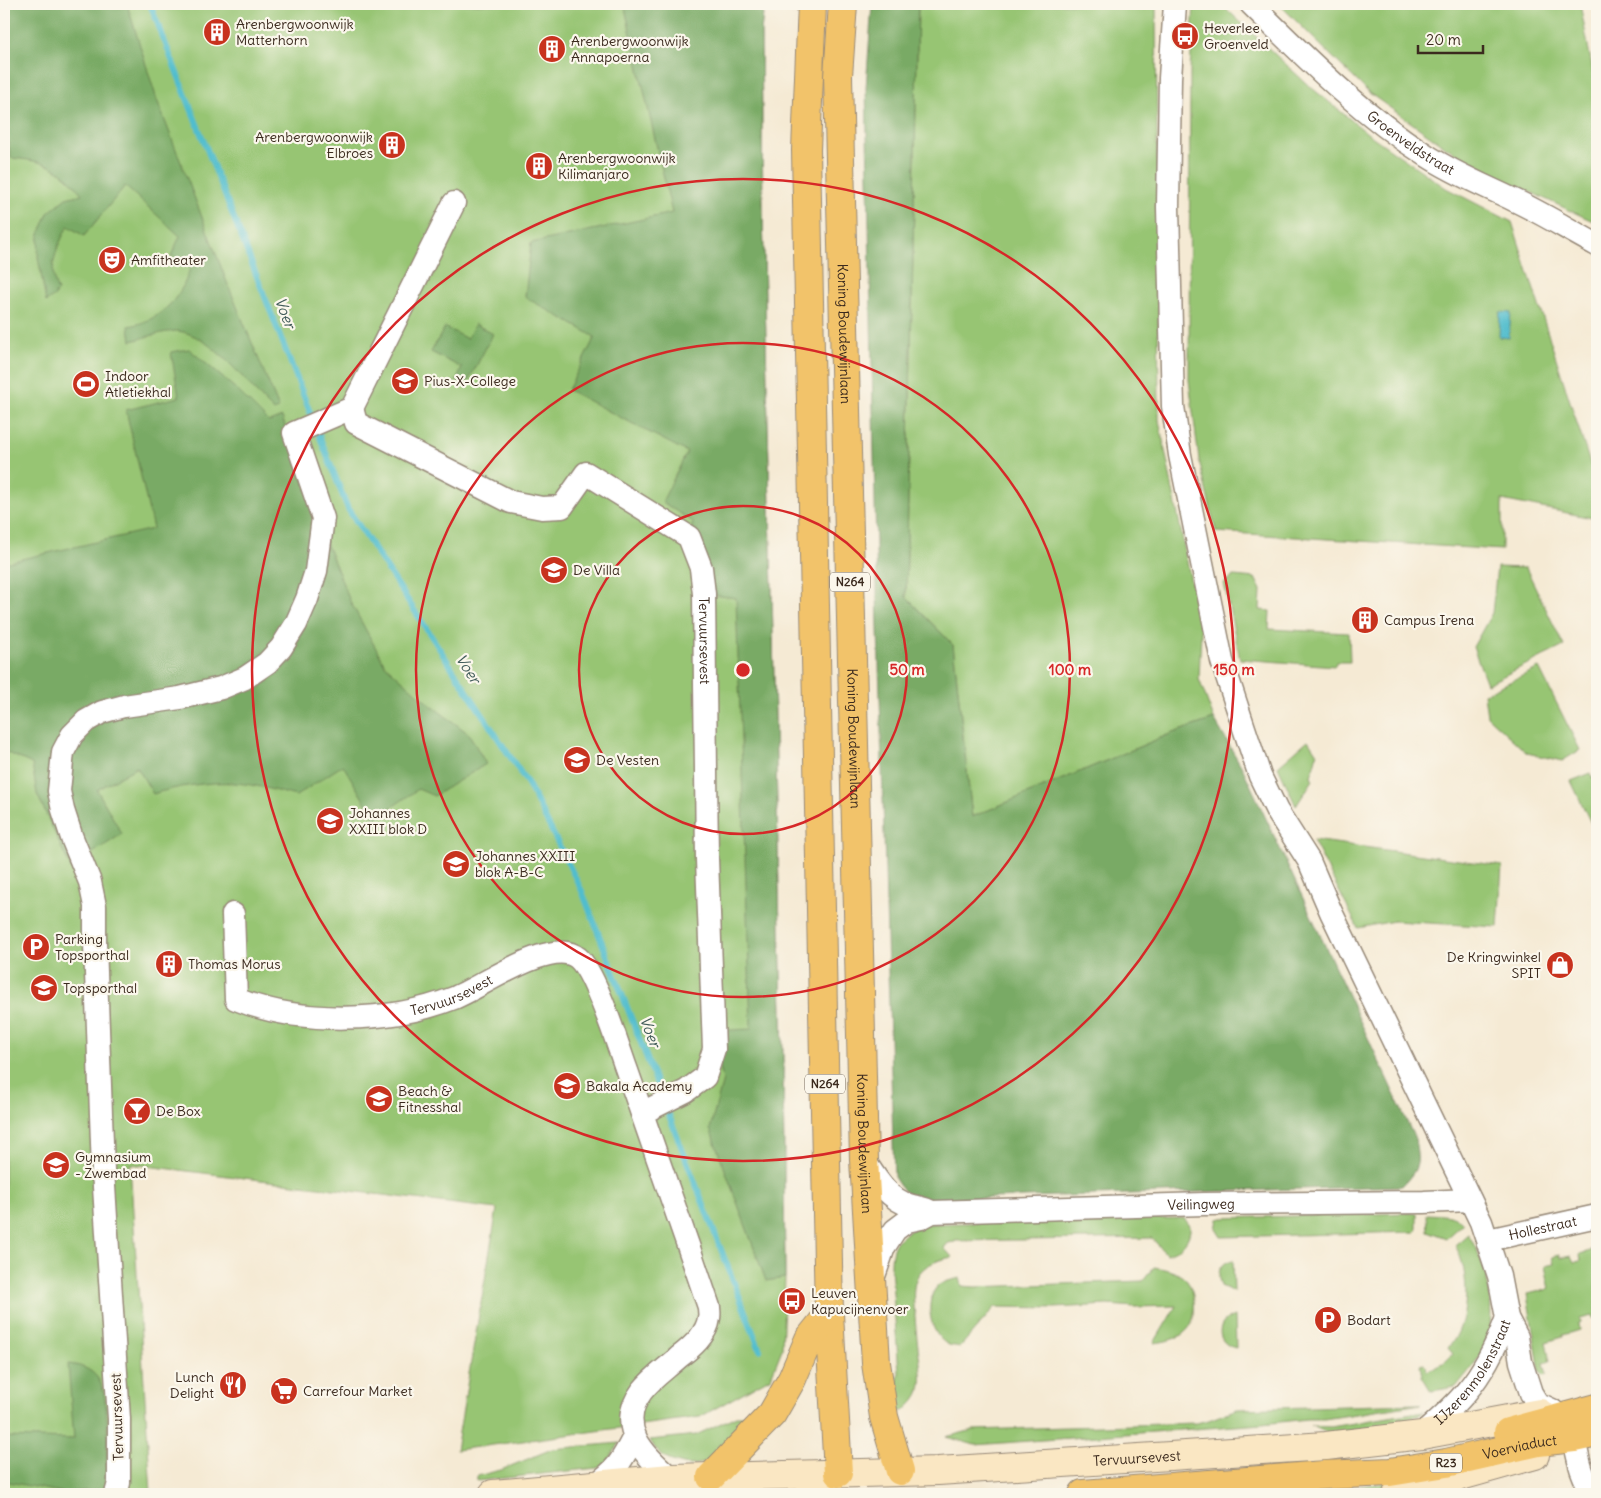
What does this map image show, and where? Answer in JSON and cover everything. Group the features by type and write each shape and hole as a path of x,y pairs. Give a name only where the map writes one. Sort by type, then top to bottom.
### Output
{"main road":[{"name":"N264","path":"812,4 806,150 829,1314 841,1483"},
{"name":"Koning Boudewijnlaan","path":"843,4 838,76 864,1160 876,1363 882,1408 905,1483"},
{"path":"711,1477 772,1414 792,1379 809,1339 829,1314"},
{"name":"Tervuursevest","path":"493,1494 671,1478 711,1477 841,1483 905,1483 938,1471 1326,1446 1422,1435 1552,1410 1597,1398"},
{"name":"Voerviaduct","path":"1324,1475 1503,1433 1597,1408"},
{"name":"Voerviaduct","path":"1083,1494 1324,1475 1390,1472 1446,1464 1538,1442 1580,1436"},
{"name":"R23","path":"1397,1494 1539,1454 1580,1436"}],"street":[{"path":"1175,4 1170,78 1168,207 1173,406 1180,455 1222,661 1260,776 1277,811 1309,861 1331,912 1488,1240 1499,1276 1507,1318"},
{"name":"Groenveldstraat","path":"1251,4 1336,87 1397,136 1465,178 1514,200 1597,245"},
{"path":"343,412 454,203"},
{"name":"Tervuursevest","path":"121,1491 119,1419 103,1171 95,906 90,882 63,810 59,791 63,752 72,736 86,721 102,712 124,706 180,698 221,688 245,678 267,663 281,648 296,624 314,578 323,518 294,433 343,412 356,423 511,502 542,508 562,507 586,472 689,537 701,568 704,594 707,859 714,1049 705,1077 686,1091 649,1110"},
{"name":"Tervuursevest","path":"233,914 236,999 251,1005 311,1017 348,1019 417,1009 454,999 544,953 565,952 577,956 587,967 613,1032 649,1110 665,1177 708,1307 709,1318 700,1337 693,1346 652,1380 634,1404 632,1416 634,1437"},
{"name":"Veilingweg","path":"864,1160 878,1181 892,1196 910,1205 932,1212 1204,1204 1470,1200"},
{"name":"Veilingweg","path":"871,1286 884,1246 895,1230 907,1221 921,1218 932,1212"},
{"name":"Hollestraat","path":"1488,1240 1597,1216"},
{"name":"IJzerenmolenstraat","path":"1507,1318 1517,1337 1521,1362 1532,1397 1541,1406 1552,1410"},
{"name":"IJzerenmolenstraat","path":"1422,1435 1456,1403 1474,1382 1497,1344 1507,1318"},
{"path":"1580,1436 1579,1465 1590,1489 1595,1494"},
{"path":"595,1485 620,1464 634,1437 652,1462 671,1478"}],"green space":[{"path":"4,4 764,4 761,32 763,213 783,1057 785,1278 782,1349 771,1377 700,1417 456,1450 497,1209 130,1164 151,1493 4,1494"},
{"path":"4,4 127,4 157,100 228,285 279,408 274,411 216,351 190,334 172,331 131,341 129,326 151,319 170,305 183,286 191,263 171,256 180,236 125,186 84,236 68,226 57,250 53,266 53,274 58,291 55,293 56,295 46,302 38,257 39,235 48,213 66,198 82,194 59,171 43,163 11,158 4,122"},
{"path":"624,4 764,4 761,32 763,213 783,1057 785,1278 766,1281 710,1129 723,1080 712,1031 751,1029 736,598 704,594 689,537 693,522 662,502 687,452 568,390 595,337 525,297 531,243 672,213"},
{"path":"872,4 918,4 906,597 953,645 972,817 1170,734 1214,719 1243,769 1415,1139 1417,1165 1402,1186 923,1200 906,1192 894,1177 877,595 866,88"},
{"path":"918,4 1156,4 1159,420 1201,632 1199,679 1214,719 1170,734 972,817 953,645 906,597"},
{"path":"1194,4 1221,4 1307,84 1367,133 1446,188 1512,222 1597,485 1597,519 1502,500 1502,550 1216,532 1199,460 1189,380 1190,70"},
{"path":"1279,4 1580,4 1597,93 1597,223 1500,178 1447,148 1369,93"},
{"path":"475,324 493,334 466,386 456,381 462,368 431,352 445,327 467,339"},
{"path":"189,349 236,389 269,422 282,417 316,518 350,601 385,665 428,703 469,734 486,764 434,796 418,789 375,819 343,765 296,796 250,785 225,783 193,785 153,794 137,767 97,790 122,834 94,852 73,873 37,794 32,764 4,751 4,563 153,529 126,410 179,397 171,352"},
{"path":"1497,567 1526,568 1564,646 1487,684 1473,647 1492,613"},
{"path":"1234,576 1255,578 1261,590 1260,610 1270,611 1269,629 1349,633 1350,662 1336,662 1335,666 1240,659 1224,583"},
{"path":"1539,668 1580,750 1562,761 1527,753 1487,716 1484,694"},
{"path":"1308,740 1317,754 1311,776 1313,780 1296,806 1278,766"},
{"path":"1591,773 1597,787 1597,836 1571,781"},
{"path":"1313,840 1502,866 1498,927 1394,921 1358,928"},
{"path":"1417,1214 1417,1230 1415,1232 1221,1237 1216,1229 1218,1219 1222,1218"},
{"path":"1427,1214 1456,1218 1463,1224 1447,1238 1428,1231"},
{"path":"1184,1218 1190,1226 1187,1240 1180,1248 1166,1254 1152,1238 955,1241 948,1243 944,1248 952,1257 929,1265 917,1276 914,1304 921,1385 919,1393 912,1403 904,1411 897,1411 895,1397 899,1372 891,1257 895,1244 903,1236 922,1224"},
{"path":"1468,1234 1480,1258 1488,1286 1491,1315 1486,1342 1473,1366 1456,1387 1431,1391 1422,1376 1420,1365 1424,1364 1427,1371 1445,1362 1453,1354 1448,1348 1461,1326 1466,1298 1464,1270 1455,1245"},
{"path":"1597,1249 1597,1316 1593,1319 1592,1316 1580,1319 1581,1322 1578,1324 1579,1330 1546,1342 1550,1361 1544,1363 1547,1375 1544,1376 1540,1372 1527,1294 1550,1289 1545,1266 1554,1264 1552,1257 1560,1255 1561,1258 1571,1256 1574,1262 1581,1261 1580,1254"},
{"path":"1233,1260 1234,1292 1221,1286 1219,1277 1222,1266"},
{"path":"1154,1267 1177,1273 1187,1281 1193,1293 1194,1312 1190,1327 1179,1336 1163,1342 1154,1343 1176,1306 995,1307 960,1347 949,1345 942,1341 933,1327 930,1309 933,1292 940,1284 960,1278 962,1286 975,1287 1143,1281"},
{"path":"1235,1316 1236,1348 1224,1342 1220,1332 1224,1323"},
{"path":"68,1364 87,1369 96,1376 105,1398 107,1447 105,1489 65,1493 4,1481 4,1437 74,1439"},
{"path":"1421,1404 1324,1419 975,1445 946,1437 973,1430 1196,1423 1237,1409"},
{"path":"1424,1411 1417,1416 1400,1422 1356,1430 1328,1432 1310,1426 1331,1427"},
{"path":"736,1416 742,1416 751,1422 717,1455 700,1464 687,1465 672,1461 657,1451 650,1440 696,1435"},
{"path":"620,1443 604,1466 597,1468 477,1481 477,1476 501,1470 552,1449"},
{"path":"1441,1472 1361,1494 1340,1494 1340,1491 1302,1494 1340,1490"},
{"path":"739,1489 827,1489 828,1494 634,1494"}],"water":[{"path":"1500,312 1511,313 1509,338 1499,337"}],"waterway":[{"name":"Voer","path":"150,4 348,509 528,784 582,891 760,1350"}],"place":[{"name":"Arenbergwoonwijk Matterhorn","path":"217,32"},
{"name":"Heverlee Groenveld","path":"1185,36"},
{"name":"Arenbergwoonwijk Annapoerna","path":"552,49"},
{"name":"Arenbergwoonwijk Elbroes","path":"392,145"},
{"name":"Arenbergwoonwijk Kilimanjaro","path":"539,166"},
{"name":"Amfitheater","path":"112,260"},
{"name":"Pius-X-College","path":"405,381"},
{"name":"Indoor Atletiekhal","path":"86,384"},
{"name":"De Villa","path":"554,570"},
{"name":"Campus Irena","path":"1365,620"},
{"name":"De Vesten","path":"577,760"},
{"name":"Johannes XXIII blok D","path":"330,821"},
{"name":"Johannes XXIII blok A-B-C","path":"456,864"},
{"name":"Parking Topsporthal","path":"36,947"},
{"name":"Thomas Morus","path":"169,964"},
{"name":"De Kringwinkel SPIT","path":"1560,965"},
{"name":"Topsporthal","path":"44,988"},
{"name":"Bakala Academy","path":"567,1086"},
{"name":"Beach & Fitnesshal","path":"379,1099"},
{"name":"De Box","path":"137,1111"},
{"name":"Gymnasium - Zwembad","path":"56,1165"},
{"name":"Leuven Kapucijnenvoer","path":"792,1301"},
{"name":"Bodart","path":"1328,1320"},
{"name":"Lunch Delight","path":"233,1385"},
{"name":"Carrefour Market","path":"284,1391"}]}
